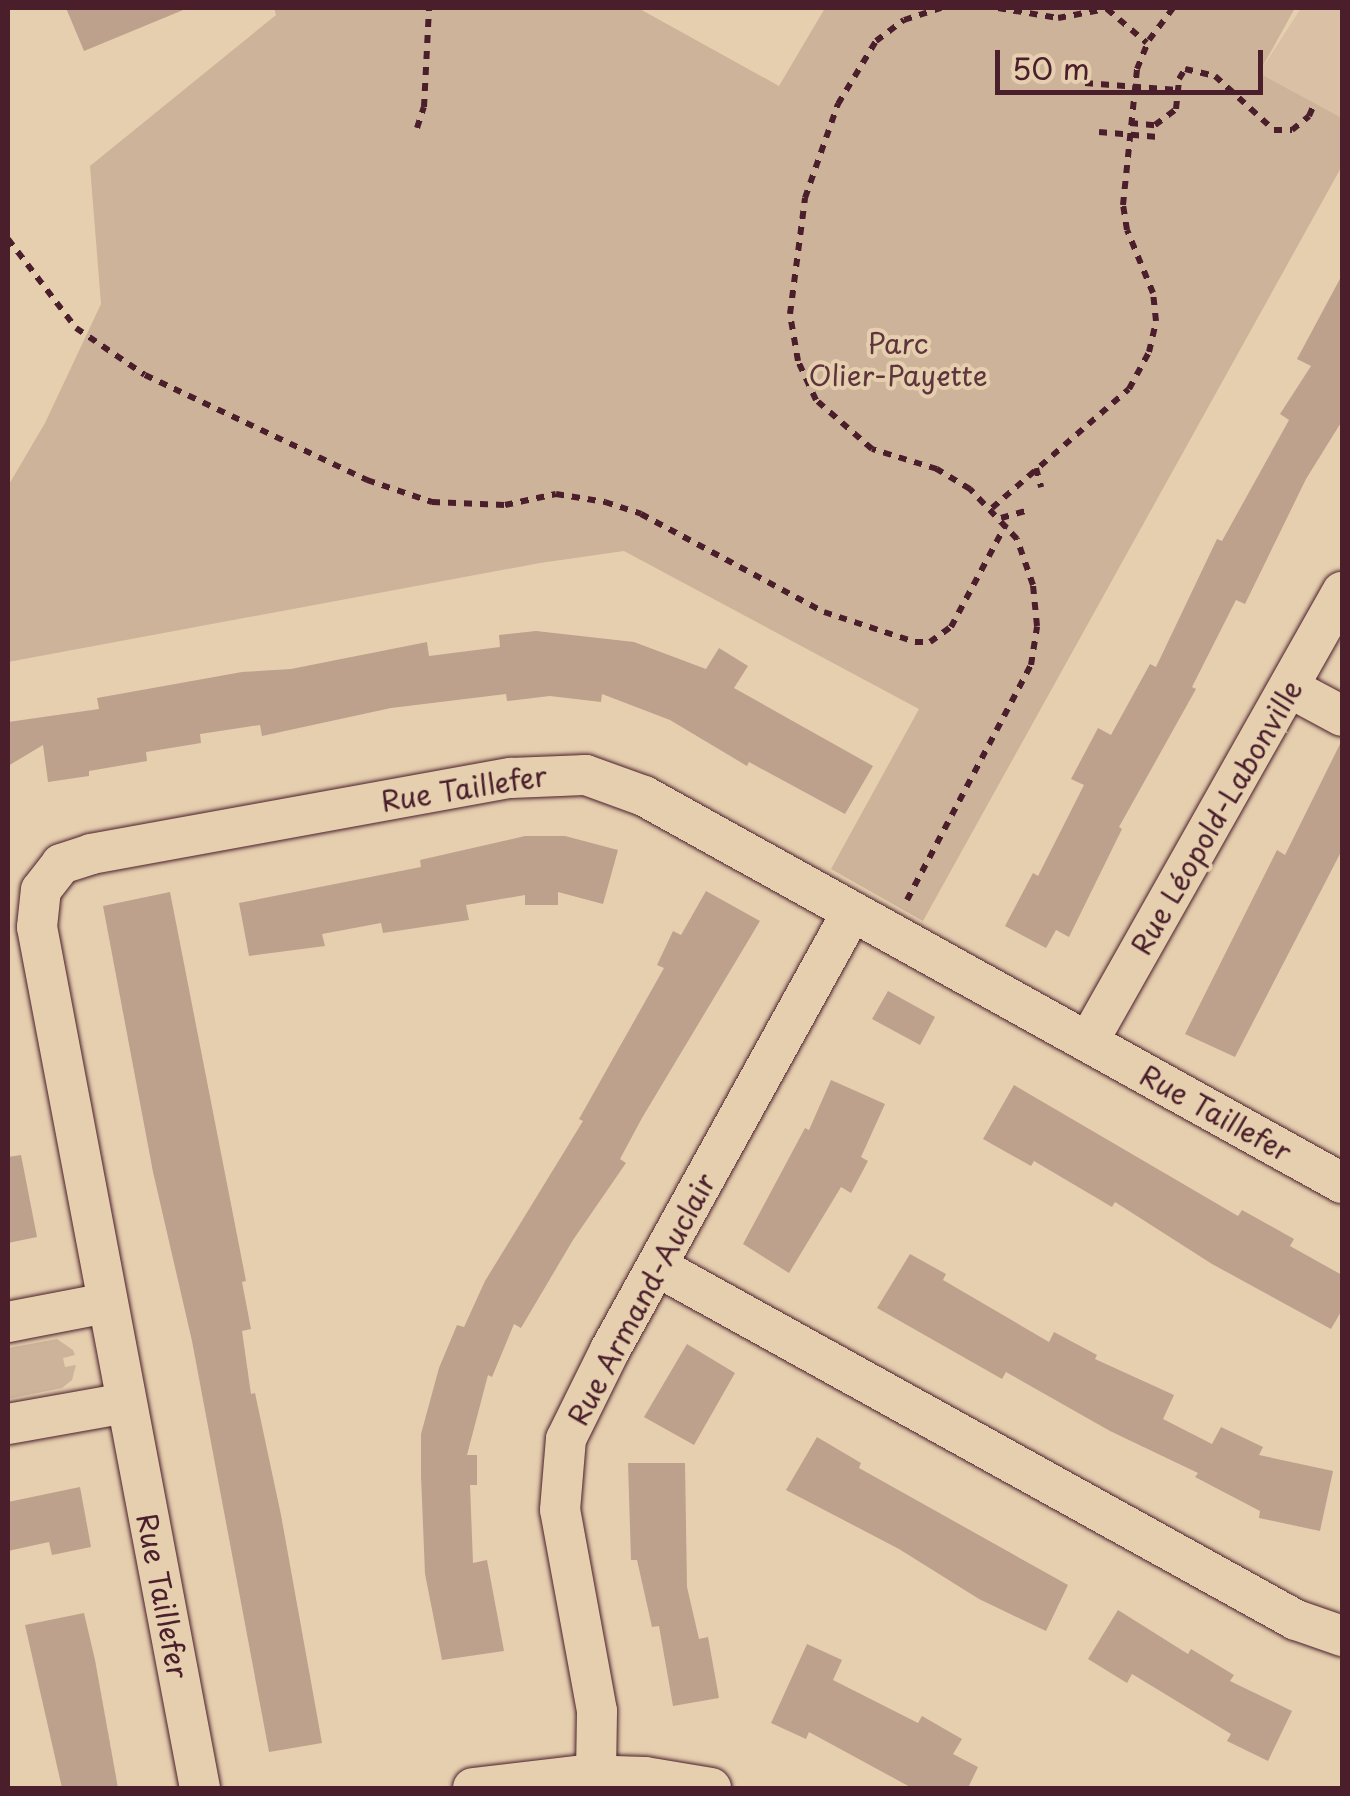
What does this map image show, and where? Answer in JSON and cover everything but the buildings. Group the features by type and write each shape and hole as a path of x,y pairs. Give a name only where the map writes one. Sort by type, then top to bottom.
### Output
{"street":[{"name":"Rue Léopold-Labonville","path":"1088,1042 1342,592"},
{"path":"1290,688 1342,716"},
{"name":"Rue Taillefer","path":"200,1788 37,927 41,890 61,864 91,854 511,778 566,772 608,780 644,796 1342,1182"},
{"name":"Rue Armand-Auclair","path":"596,1775 597,1712 564,1542 560,1471 566,1439 584,1399 851,912"},
{"path":"658,1267 1296,1620 1342,1636"},
{"path":"8,1322 107,1303"},
{"path":"8,1424 126,1403"},
{"path":"473,1788 596,1775 645,1776 712,1788"}],"path":[{"path":"417,128 424,107 429,8"},
{"path":"902,910 1031,665 1036,604 1028,561 992,508 954,477 872,449 834,420 806,381 791,329 791,295 805,198 838,104 876,41 925,9 941,8"},
{"path":"998,8 1058,18 1109,8 1147,43"},
{"path":"992,508 1129,389 1142,370 1156,321 1150,280 1123,214 1133,86 1147,43 1173,8"},
{"path":"1130,123 1155,125 1176,109 1185,69 1205,71 1264,125 1284,132 1302,123 1314,105"},
{"path":"1086,83 1178,90"},
{"path":"1099,132 1158,137"},
{"path":"8,240 76,328 146,375 367,480 432,502 505,505 556,494 606,502 641,514 824,612 915,642 930,642 951,627 1004,521 1028,510"},
{"path":"13,266 23,259"},
{"path":"1036,468 1041,487"}],"shaded area":[{"path":"1301,8 1342,8 1342,118 1259,73"}],"green space":[{"name":"Parc Olier-Payette","path":"274,8 638,8 779,86 825,8 1295,8 1259,73 1342,118 1342,166 923,921 831,869 919,709 624,551 540,563 8,662 8,486 45,423 101,304 90,166 276,15"},
{"path":"57,1339 75,1355 63,1358 65,1367 76,1365 72,1380 62,1388 8,1399 8,1348"}]}
